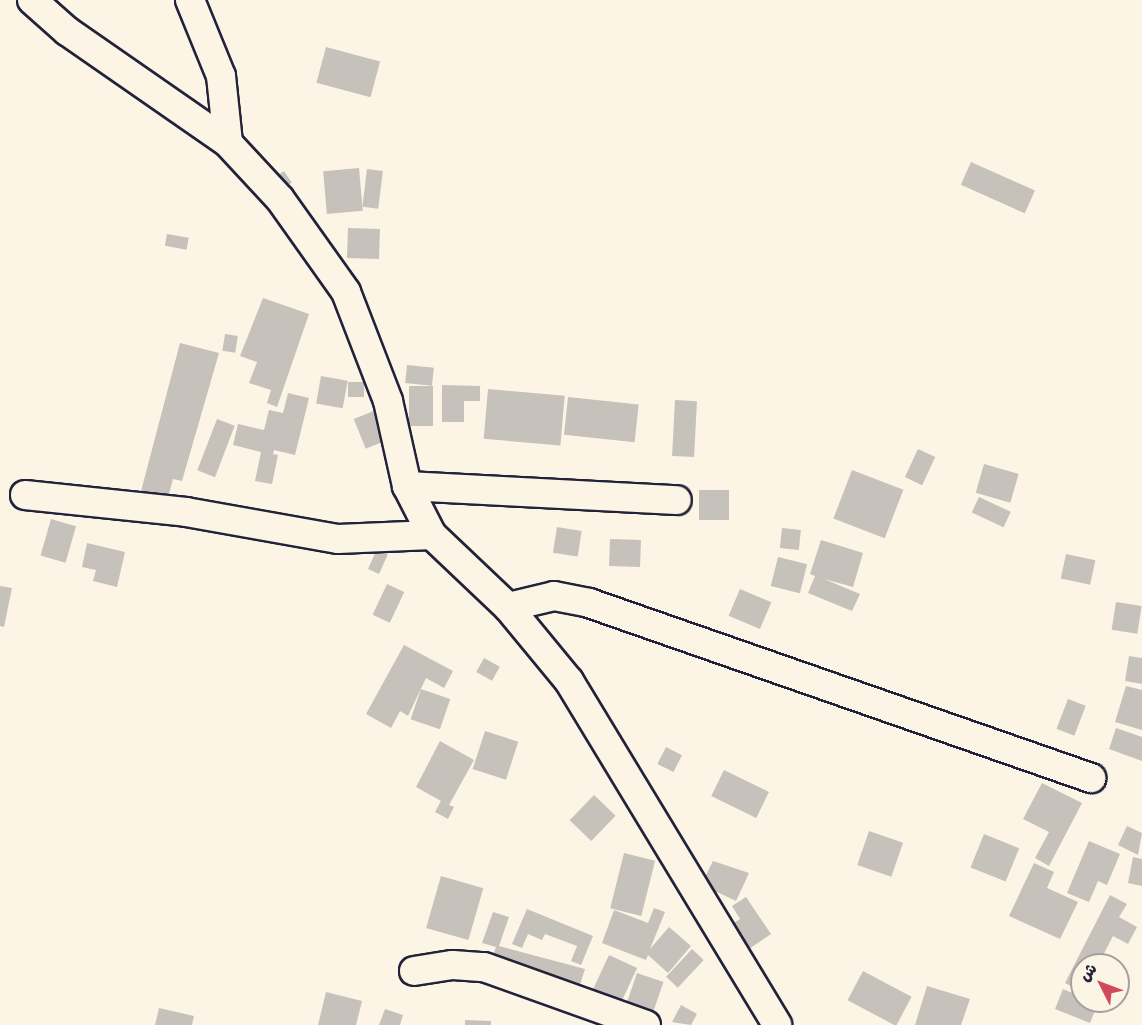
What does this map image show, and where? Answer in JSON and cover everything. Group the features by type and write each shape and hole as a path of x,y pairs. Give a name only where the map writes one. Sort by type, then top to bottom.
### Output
{"street":[{"path":"32,0 67,31 228,143 280,199 346,292 388,401 407,486 432,535 508,607 569,681 777,1025"},
{"path":"190,0 221,76 228,143"},
{"path":"407,486 677,500"},
{"path":"25,495 186,512 338,539 432,535"},
{"path":"508,607 554,596 590,603 1091,778"},
{"path":"414,971 453,964 484,967 611,1019 646,1025"}],"building":[{"path":"326,47 380,61 371,97 316,83"},
{"path":"971,162 1035,190 1025,213 961,185"},
{"path":"359,168 363,211 327,214 323,171"},
{"path":"367,169 383,171 378,209 362,207"},
{"path":"284,171 292,183 281,190 273,178"},
{"path":"348,228 380,229 379,259 347,258"},
{"path":"167,234 189,238 187,250 165,246"},
{"path":"263,298 309,314 277,407 267,403 271,390 249,383 257,362 240,356"},
{"path":"225,334 238,336 235,353 222,351"},
{"path":"180,343 219,353 182,481 173,479 167,502 140,495"},
{"path":"407,365 434,368 432,386 405,383"},
{"path":"321,376 348,381 343,408 316,404"},
{"path":"348,382 364,382 364,397 348,397"},
{"path":"442,385 480,386 480,401 464,401 464,422 442,422"},
{"path":"409,386 433,386 433,426 409,426"},
{"path":"488,389 565,396 560,446 484,439"},
{"path":"288,393 309,398 295,455 274,450 273,454 278,455 272,484 255,481 261,452 233,445 238,424 264,430 269,410 283,413"},
{"path":"568,397 639,404 635,442 564,435"},
{"path":"675,400 697,401 694,457 672,456"},
{"path":"376,410 388,440 366,449 354,419"},
{"path":"217,419 235,426 215,477 197,470"},
{"path":"918,449 935,457 922,485 905,477"},
{"path":"984,464 1019,474 1010,503 976,493"},
{"path":"852,470 903,490 885,538 833,519"},
{"path":"699,490 729,490 729,520 699,520"},
{"path":"979,497 1011,512 1004,527 972,512"},
{"path":"51,519 76,526 66,563 41,556"},
{"path":"557,527 582,531 578,557 553,553"},
{"path":"782,528 801,530 799,550 780,548"},
{"path":"610,539 641,540 640,567 609,566"},
{"path":"821,540 863,553 853,587 824,579 860,594 852,611 808,593 815,576 810,574"},
{"path":"87,543 125,552 117,587 93,581 96,570 82,567"},
{"path":"377,549 388,554 379,574 368,569"},
{"path":"1066,554 1095,560 1090,585 1061,578"},
{"path":"778,557 807,564 800,593 771,586"},
{"path":"387,584 404,592 390,623 373,615"},
{"path":"0,586 12,588 4,627 0,626"},
{"path":"740,589 771,602 760,629 729,616"},
{"path":"1116,602 1142,606 1137,634 1112,630"},
{"path":"404,645 453,671 444,688 426,678 408,716 400,711 391,728 366,714"},
{"path":"1129,656 1142,658 1142,684 1125,681"},
{"path":"484,658 500,667 492,681 476,672"},
{"path":"1126,686 1142,690 1142,730 1115,722"},
{"path":"421,689 450,699 440,729 411,719"},
{"path":"1068,699 1086,706 1074,736 1057,729"},
{"path":"1116,728 1142,737 1142,761 1109,749"},
{"path":"485,731 518,742 506,780 473,769"},
{"path":"440,741 474,760 449,805 454,807 448,819 435,812 441,801 416,787"},
{"path":"666,747 682,755 673,772 657,764"},
{"path":"724,770 769,792 756,818 711,796"},
{"path":"1042,783 1082,803 1049,866 1035,858 1049,832 1023,819"},
{"path":"594,795 616,816 591,841 570,820"},
{"path":"1127,826 1142,833 1138,855 1118,845"},
{"path":"869,831 903,843 891,877 857,865"},
{"path":"984,834 1019,848 1006,882 971,867"},
{"path":"1089,841 1120,854 1107,885 1098,881 1089,902 1067,893"},
{"path":"624,853 655,861 641,916 610,908"},
{"path":"1133,857 1142,859 1142,886 1128,883"},
{"path":"713,861 749,873 736,901 717,892 713,901 697,893"},
{"path":"1034,863 1054,872 1047,888 1078,902 1060,939 1009,916"},
{"path":"441,876 483,888 468,940 426,928"},
{"path":"1110,895 1127,904 1119,917 1137,927 1128,944 1113,936 1104,953 1080,953"},
{"path":"746,897 771,934 743,953 726,928 740,919 732,906"},
{"path":"654,908 665,912 650,949 669,927 691,946 668,973 648,955 646,960 602,943 614,910 648,923"},
{"path":"527,909 593,936 581,965 571,961 577,946 545,934 542,940 528,934 522,948 512,944"},
{"path":"493,912 509,917 499,946 585,969 578,991 490,964 496,947 482,943"},
{"path":"692,949 704,960 678,988 666,977"},
{"path":"609,955 637,968 618,1009 590,996"},
{"path":"863,971 912,997 897,1025 848,1000"},
{"path":"637,973 663,982 652,1014 626,1005"},
{"path":"1070,973 1070,986 1065,983"},
{"path":"927,986 970,999 961,1025 915,1025"},
{"path":"1063,989 1070,992 1070,1013 1094,1013 1090,1023 1055,1009"},
{"path":"326,992 362,1001 356,1025 318,1025"},
{"path":"681,1005 697,1014 691,1025 672,1022"},
{"path":"159,1008 194,1016 192,1025 155,1025"},
{"path":"385,1009 403,1015 400,1025 379,1025"},
{"path":"465,1020 491,1021 491,1025 465,1025"}]}
